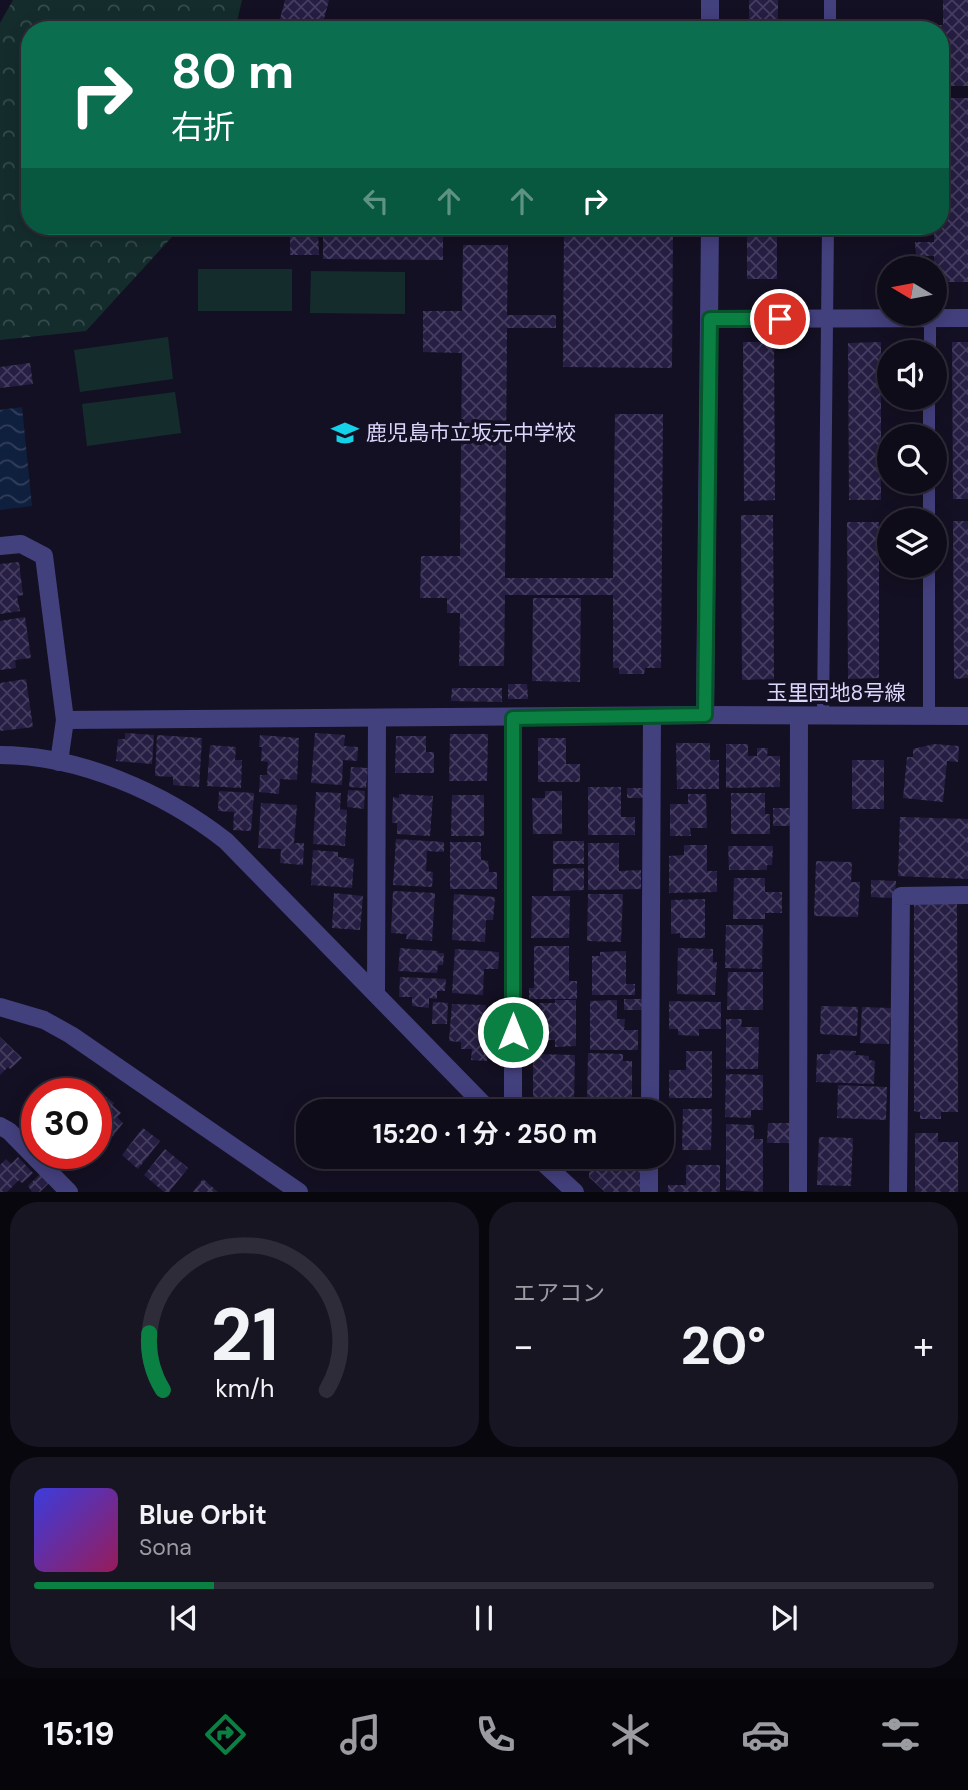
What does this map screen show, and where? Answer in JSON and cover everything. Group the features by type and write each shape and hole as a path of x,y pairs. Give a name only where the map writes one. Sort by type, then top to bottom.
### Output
{"street":[{"path":"710,0 710,21"},
{"path":"705,715 710,235"},
{"path":"947,318 968,318"},
{"path":"710,319 877,319"},
{"path":"0,546 21,544 44,556 65,720 59,762"},
{"name":"玉里団地8号線","path":"65,720 705,715 968,716"},
{"path":"798,1192 799,716"},
{"path":"650,1099 652,717"},
{"path":"376,994 377,718"},
{"path":"513,718 513,1099"},
{"path":"0,755 59,762 135,786 204,823 226,841 478,1099"},
{"path":"898,1192 901,896 968,895"},
{"path":"0,1007 44,1020 71,1035 299,1192"},
{"path":"0,1126 9,1131 69,1192"},
{"path":"550,1169 575,1192"},
{"path":"649,1169 649,1192"}],"lane":[{"path":"830,0 830,21"},
{"path":"824,716 828,235"},
{"path":"929,578 929,716"}],"green space":[{"path":"13,0 242,0 237,21 21,21 21,235 174,235 86,331 0,340 0,23"},
{"path":"198,269 292,269 292,311 198,311"},
{"path":"311,271 405,272 405,314 310,313"},
{"path":"168,337 173,379 80,392 74,350"},
{"path":"175,392 181,433 87,446 82,404"}],"water":[{"path":"22,407 32,506 0,510 0,410"}],"building":[{"path":"285,0 329,0 323,21 279,21"},
{"path":"749,0 778,0 778,21 749,21"},
{"path":"943,0 968,0 968,86 949,86 949,21 943,21"},
{"path":"949,98 968,98 968,282 947,282 947,256 916,256 915,242 934,242 934,235 949,235"},
{"path":"290,235 318,235 319,255 290,255"},
{"path":"323,235 443,235 443,260 323,259"},
{"path":"564,235 673,235 672,368 563,367"},
{"path":"747,235 777,235 777,279 747,279"},
{"path":"463,245 508,245 507,315 556,315 556,328 507,328 505,578 613,578 615,414 663,414 661,668 645,668 644,674 619,674 619,668 613,668 613,595 505,595 504,666 459,666 460,613 447,613 447,598 420,598 421,556 460,556 462,353 423,352 423,311 462,311"},
{"path":"743,342 774,342 775,500 744,501"},
{"path":"877,342 877,410 881,410 881,424 877,424 877,494 881,494 881,500 849,500 848,343"},
{"path":"952,342 968,342 968,499 953,499"},
{"path":"30,363 33,384 0,388 0,367"},
{"path":"741,515 773,515 774,679 742,680"},
{"path":"953,521 968,521 968,678 954,679"},
{"path":"847,522 877,522 879,678 848,679"},
{"path":"19,562 23,595 17,596 20,611 0,614 0,564"},
{"path":"533,598 581,598 580,682 532,681"},
{"path":"25,617 31,658 15,660 16,668 0,670 0,621"},
{"path":"26,679 33,727 0,731 0,683"},
{"path":"508,684 527,684 528,699 508,699"},
{"path":"452,688 502,688 502,702 451,701"},
{"path":"125,733 154,735 152,764 116,761 118,739 125,739"},
{"path":"315,733 345,735 344,746 358,747 357,761 343,760 342,785 311,783"},
{"path":"450,734 488,734 487,781 449,781"},
{"path":"157,735 202,738 199,787 173,785 173,777 155,776"},
{"path":"260,735 299,738 297,780 280,779 279,794 259,792 260,775 267,775 268,762 261,761"},
{"path":"396,736 426,736 426,752 434,752 434,773 395,773"},
{"path":"538,738 566,738 566,764 580,764 580,782 538,782"},
{"path":"676,743 710,743 710,760 719,760 719,789 677,789"},
{"path":"726,744 748,744 748,756 757,756 757,748 768,748 767,756 780,756 780,787 726,788"},
{"path":"934,744 959,746 958,762 947,761 943,802 903,798 907,757 913,757 913,749"},
{"path":"210,745 236,747 235,760 242,760 241,788 207,786"},
{"path":"852,760 884,760 884,809 852,809"},
{"path":"351,767 368,768 366,788 349,787"},
{"path":"588,787 621,787 621,817 635,817 635,835 588,835"},
{"path":"627,788 645,788 645,798 627,798"},
{"path":"348,790 365,791 364,809 347,807"},
{"path":"219,791 254,793 251,831 233,830 234,812 218,811"},
{"path":"545,791 562,791 562,834 533,834 532,798 545,798"},
{"path":"316,792 341,793 340,809 347,810 345,846 313,844"},
{"path":"731,793 765,793 765,814 770,814 770,834 731,834"},
{"path":"399,794 433,796 430,836 397,834 397,823 392,823 393,797 399,798"},
{"path":"688,794 706,794 707,828 690,828 691,836 670,836 670,804 688,804"},
{"path":"452,795 484,795 484,836 451,836"},
{"path":"261,803 297,805 294,843 304,843 303,865 280,863 281,849 258,848"},
{"path":"773,808 792,808 792,826 773,826"},
{"path":"900,817 968,819 968,879 898,876"},
{"path":"396,839 444,842 444,852 427,851 426,871 433,872 432,887 393,885"},
{"path":"553,841 584,841 584,864 553,864"},
{"path":"450,842 481,842 481,860 488,861 489,872 497,872 497,889 450,889"},
{"path":"588,843 619,843 619,871 641,870 641,889 588,890"},
{"path":"684,845 707,845 707,871 717,871 717,892 669,893 669,856 684,855"},
{"path":"728,846 773,846 772,865 767,865 767,870 729,870"},
{"path":"313,850 338,852 338,857 354,859 352,888 311,885"},
{"path":"816,861 852,862 851,882 860,882 858,917 814,916"},
{"path":"584,868 584,890 553,891 553,869"},
{"path":"734,878 765,878 765,892 782,892 782,913 765,913 765,919 733,919"},
{"path":"871,880 896,881 895,898 871,897"},
{"path":"393,891 435,893 432,941 406,939 407,934 391,933"},
{"path":"334,893 363,896 360,930 332,928"},
{"path":"454,894 495,897 493,920 486,920 485,942 452,940"},
{"path":"588,894 623,894 621,942 587,941"},
{"path":"532,896 570,896 569,938 531,938"},
{"path":"705,899 705,938 680,938 680,933 671,934 671,900"},
{"path":"914,903 957,903 958,1112 941,1112 941,1119 920,1119 920,1112 914,1111"},
{"path":"726,925 763,925 762,969 725,968"},
{"path":"534,946 569,946 569,981 577,981 577,999 529,999 529,988 534,988"},
{"path":"400,948 444,953 443,965 438,965 437,973 398,971"},
{"path":"678,948 713,949 713,962 717,962 715,995 677,994"},
{"path":"455,949 499,952 498,969 484,969 483,995 452,993"},
{"path":"626,951 626,984 635,984 635,995 592,995 592,956 600,956 600,952"},
{"path":"728,972 763,972 763,1010 727,1010"},
{"path":"400,977 446,979 445,991 437,991 437,999 429,998 429,1008 412,1006 412,997 399,997"},
{"path":"624,999 643,999 643,1010 624,1010"},
{"path":"555,1000 576,1000 576,1046 555,1047 555,1040 539,1040 539,1035 527,1035 527,1012 540,1012 539,1003 555,1003"},
{"path":"617,1000 617,1019 625,1019 624,1030 638,1030 638,1050 590,1050 590,1001"},
{"path":"669,1001 721,1002 721,1029 699,1029 699,1036 678,1035 678,1029 669,1029"},
{"path":"433,1002 448,1003 447,1024 432,1024"},
{"path":"452,1004 486,1005 485,1022 489,1022 487,1061 471,1060 472,1049 461,1049 461,1042 449,1041"},
{"path":"821,1006 858,1007 857,1036 820,1034"},
{"path":"862,1007 891,1008 889,1044 860,1043"},
{"path":"726,1019 742,1019 741,1027 759,1027 758,1069 726,1069"},
{"path":"0,1037 22,1058 0,1075"},
{"path":"830,1050 856,1051 855,1055 869,1056 869,1060 875,1061 874,1084 816,1082 817,1054 830,1054"},
{"path":"686,1051 712,1051 712,1098 669,1098 669,1070 686,1070"},
{"path":"588,1053 623,1054 623,1061 632,1061 632,1099 587,1099"},
{"path":"533,1054 575,1055 574,1099 533,1099"},
{"path":"726,1074 763,1075 763,1110 751,1110 751,1118 725,1117"},
{"path":"838,1085 887,1087 886,1120 837,1118"},
{"path":"112,1105 121,1113 117,1117 123,1123 112,1137"},
{"path":"683,1109 712,1109 711,1150 682,1150"},
{"path":"768,1123 790,1123 790,1143 767,1143"},
{"path":"726,1124 754,1125 754,1139 763,1139 763,1192 726,1190"},
{"path":"143,1128 160,1141 138,1169 122,1155"},
{"path":"915,1133 938,1133 938,1142 958,1142 958,1192 915,1192"},
{"path":"819,1137 853,1138 851,1186 817,1185"},
{"path":"165,1149 188,1168 169,1192 164,1192 144,1175"},
{"path":"18,1157 21,1160 21,1169 29,1169 33,1173 22,1183 19,1180 7,1192 0,1192 0,1165 6,1159 11,1164"},
{"path":"686,1165 720,1165 720,1192 668,1192 668,1185 686,1185"},
{"path":"589,1169 640,1169 640,1192 605,1192 589,1177"},
{"path":"40,1174 49,1183 40,1192 32,1192 28,1186"},
{"path":"203,1179 218,1192 193,1192"}],"place":[{"name":"鹿児島市立坂元中学校","path":"345,433"}],"route":[{"path":"513,1032 513,718 705,715 710,319 780,319"}]}
